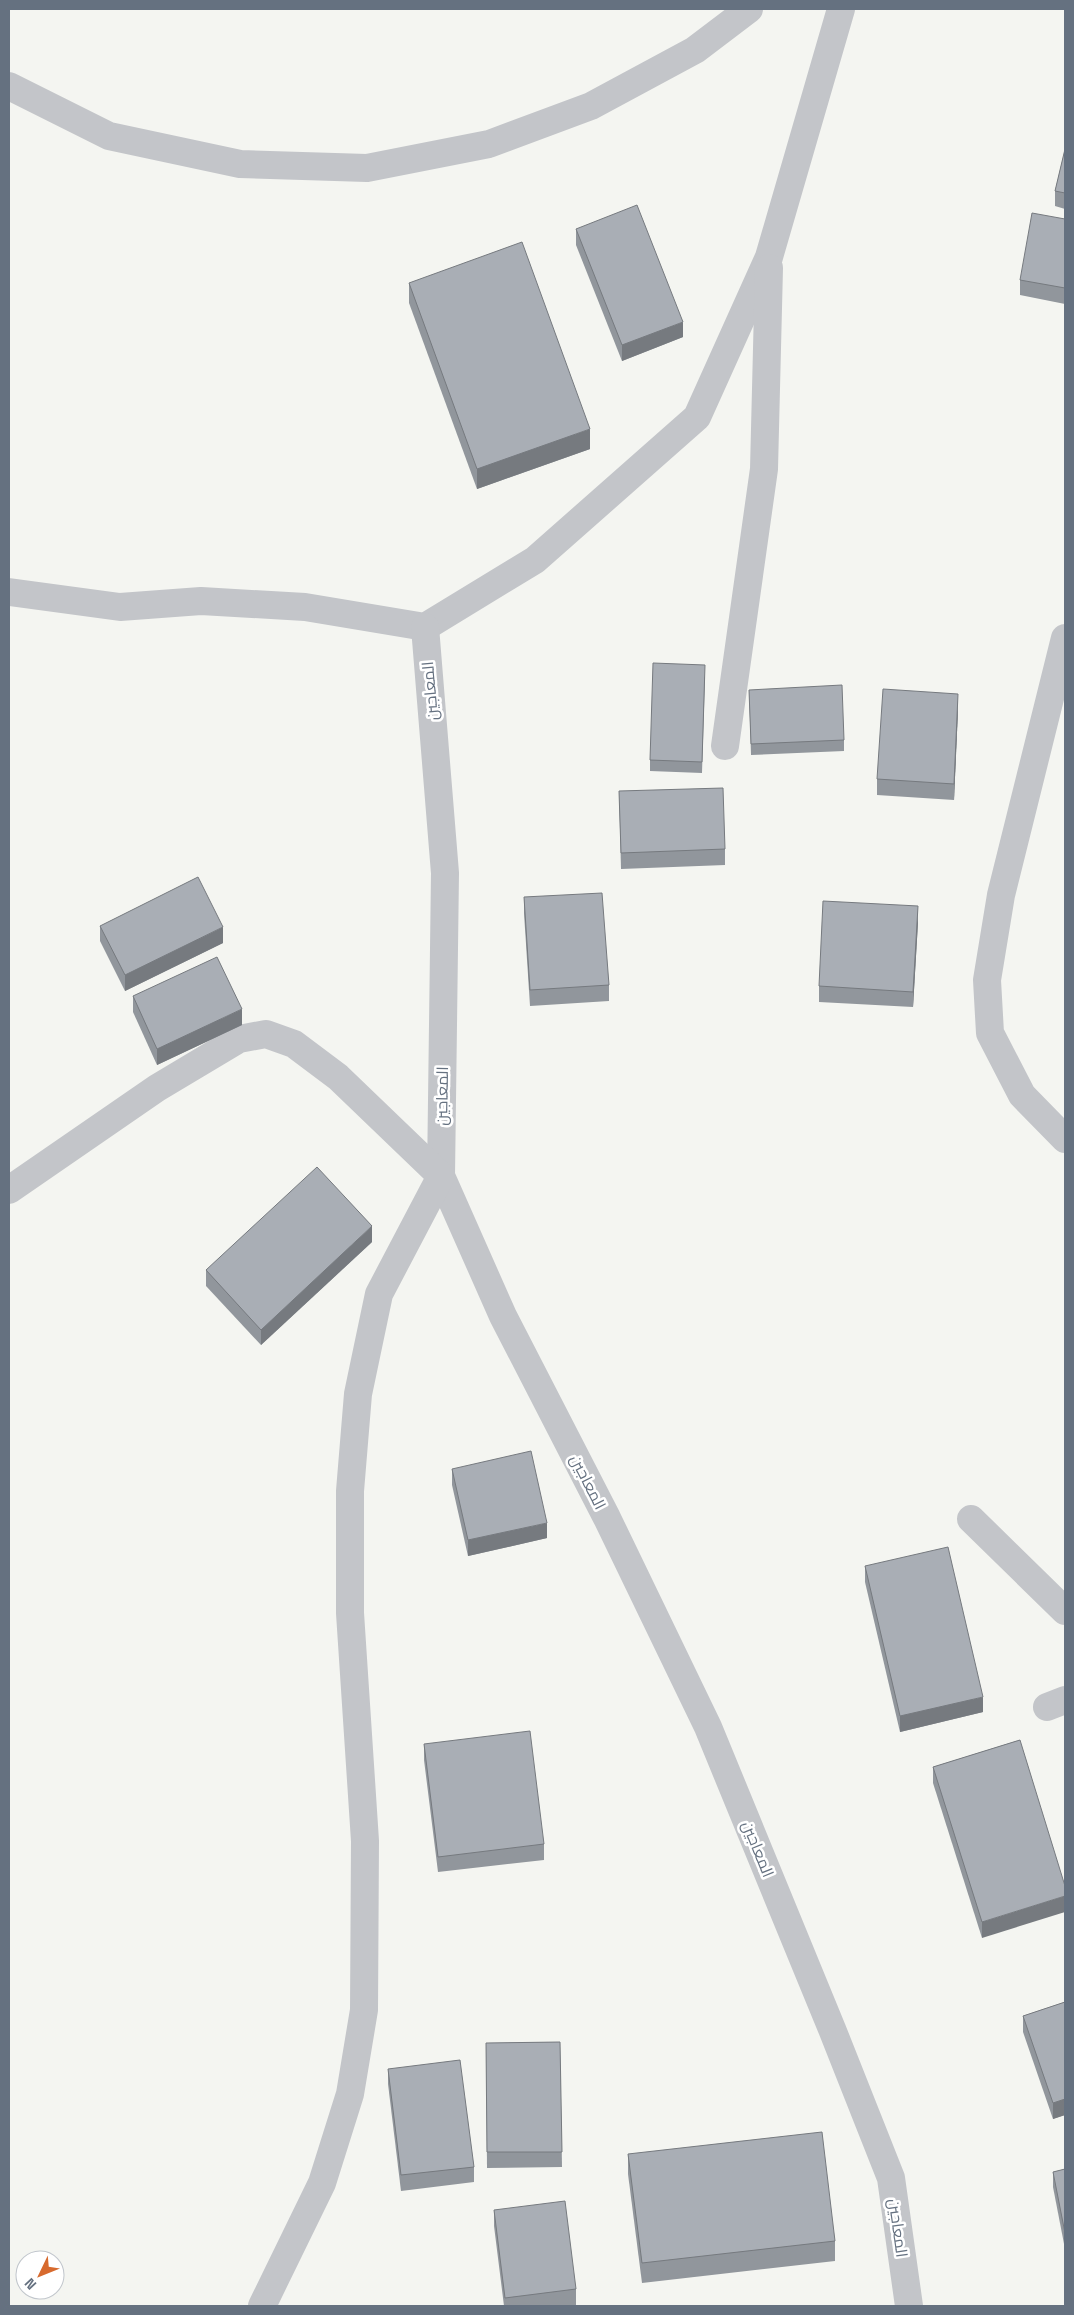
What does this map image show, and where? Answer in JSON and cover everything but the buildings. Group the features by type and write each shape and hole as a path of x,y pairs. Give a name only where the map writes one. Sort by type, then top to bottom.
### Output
{"street":[{"path":"9,86 109,136 240,164 367,168 488,144 591,106 695,50 749,9"},
{"path":"9,592 120,607 201,601 305,607 425,627 535,560 696,418 769,257 841,9"},
{"path":"725,746 764,469 769,257"},
{"name":"المعاجين","path":"425,627 445,873 441,1176 503,1316 607,1518 715,1745 891,2178 909,2306"},
{"path":"1065,638 1000,895 987,980 990,1033 1022,1096 1065,1139"},
{"path":"9,1190 157,1088 239,1039 266,1034 294,1044 338,1077 441,1176 379,1294 358,1394 350,1491 350,1613 365,1840 364,2010 350,2094 322,2183 262,2306"},
{"path":"971,1520 1065,1611"}]}
